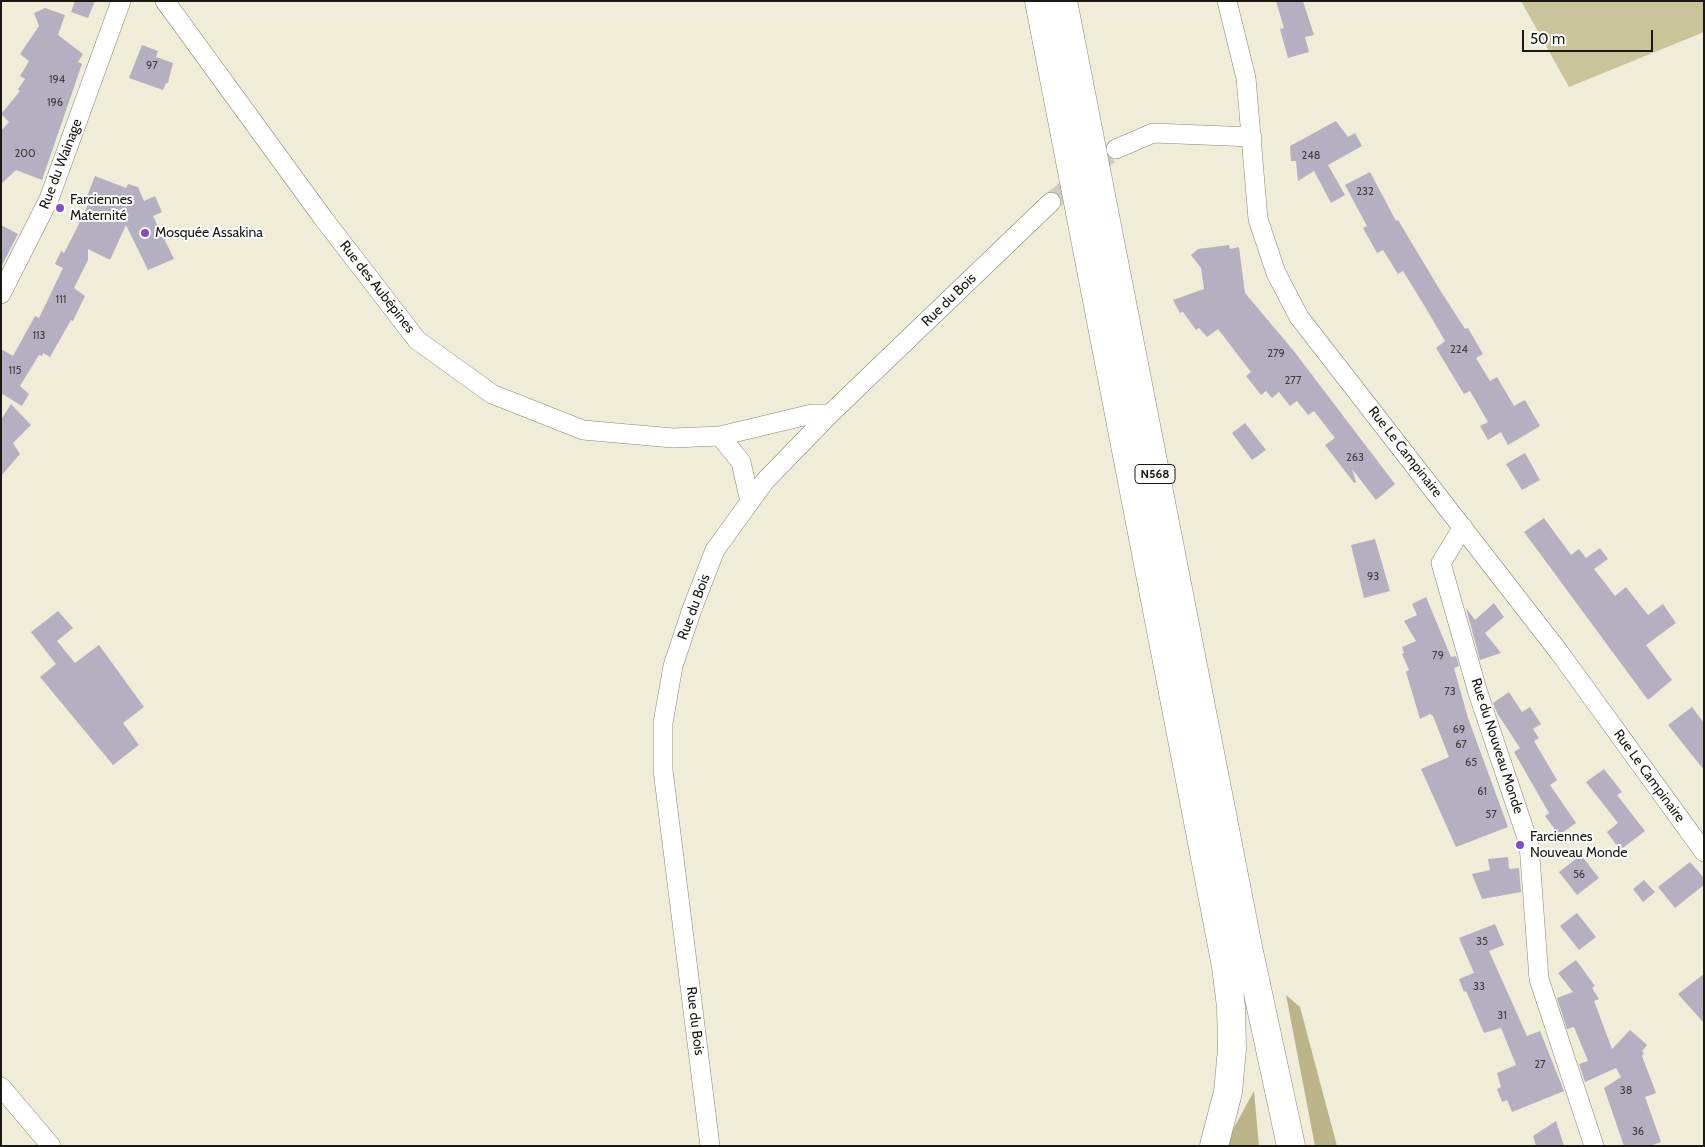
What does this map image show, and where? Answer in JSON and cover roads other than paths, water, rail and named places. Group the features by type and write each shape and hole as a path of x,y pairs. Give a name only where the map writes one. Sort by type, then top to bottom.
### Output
{"highway":[{"name":"N568","path":"1039,1 1218,916 1231,1008 1232,1049 1228,1092 1214,1146"},
{"name":"N568","path":"1063,1 1261,1010"},
{"path":"1261,1010 1276,1146"},
{"path":"1261,1010 1291,1146"}],"street":[{"name":"Rue du Wainage","path":"1,294 49,199 121,1"},
{"name":"Rue des Aubépines","path":"165,1 323,218 417,340 492,394 583,430 673,438 720,436 812,414 830,414"},
{"name":"Rue Le Campinaire","path":"1227,1 1246,78 1258,219 1276,273 1299,317 1559,652 1704,852"},
{"path":"1116,149 1152,133 1252,137"},
{"name":"Rue du Bois","path":"710,1146 664,770 664,723 673,666 692,609 715,550 765,481 830,414 1051,202"},
{"path":"720,436 741,462 750,502"},
{"name":"Rue du Nouveau Monde","path":"1463,527 1441,563 1478,693 1529,844 1539,979 1594,1146"},
{"path":"1,1087 51,1146"}],"tunnel":[{"path":"1051,202 1116,149"}],"place":[{"name":"Farciennes Maternité","path":"60,208"},
{"name":"Mosquée Assakina","path":"145,233"},
{"name":"Farciennes Nouveau Monde","path":"1520,845"}]}
